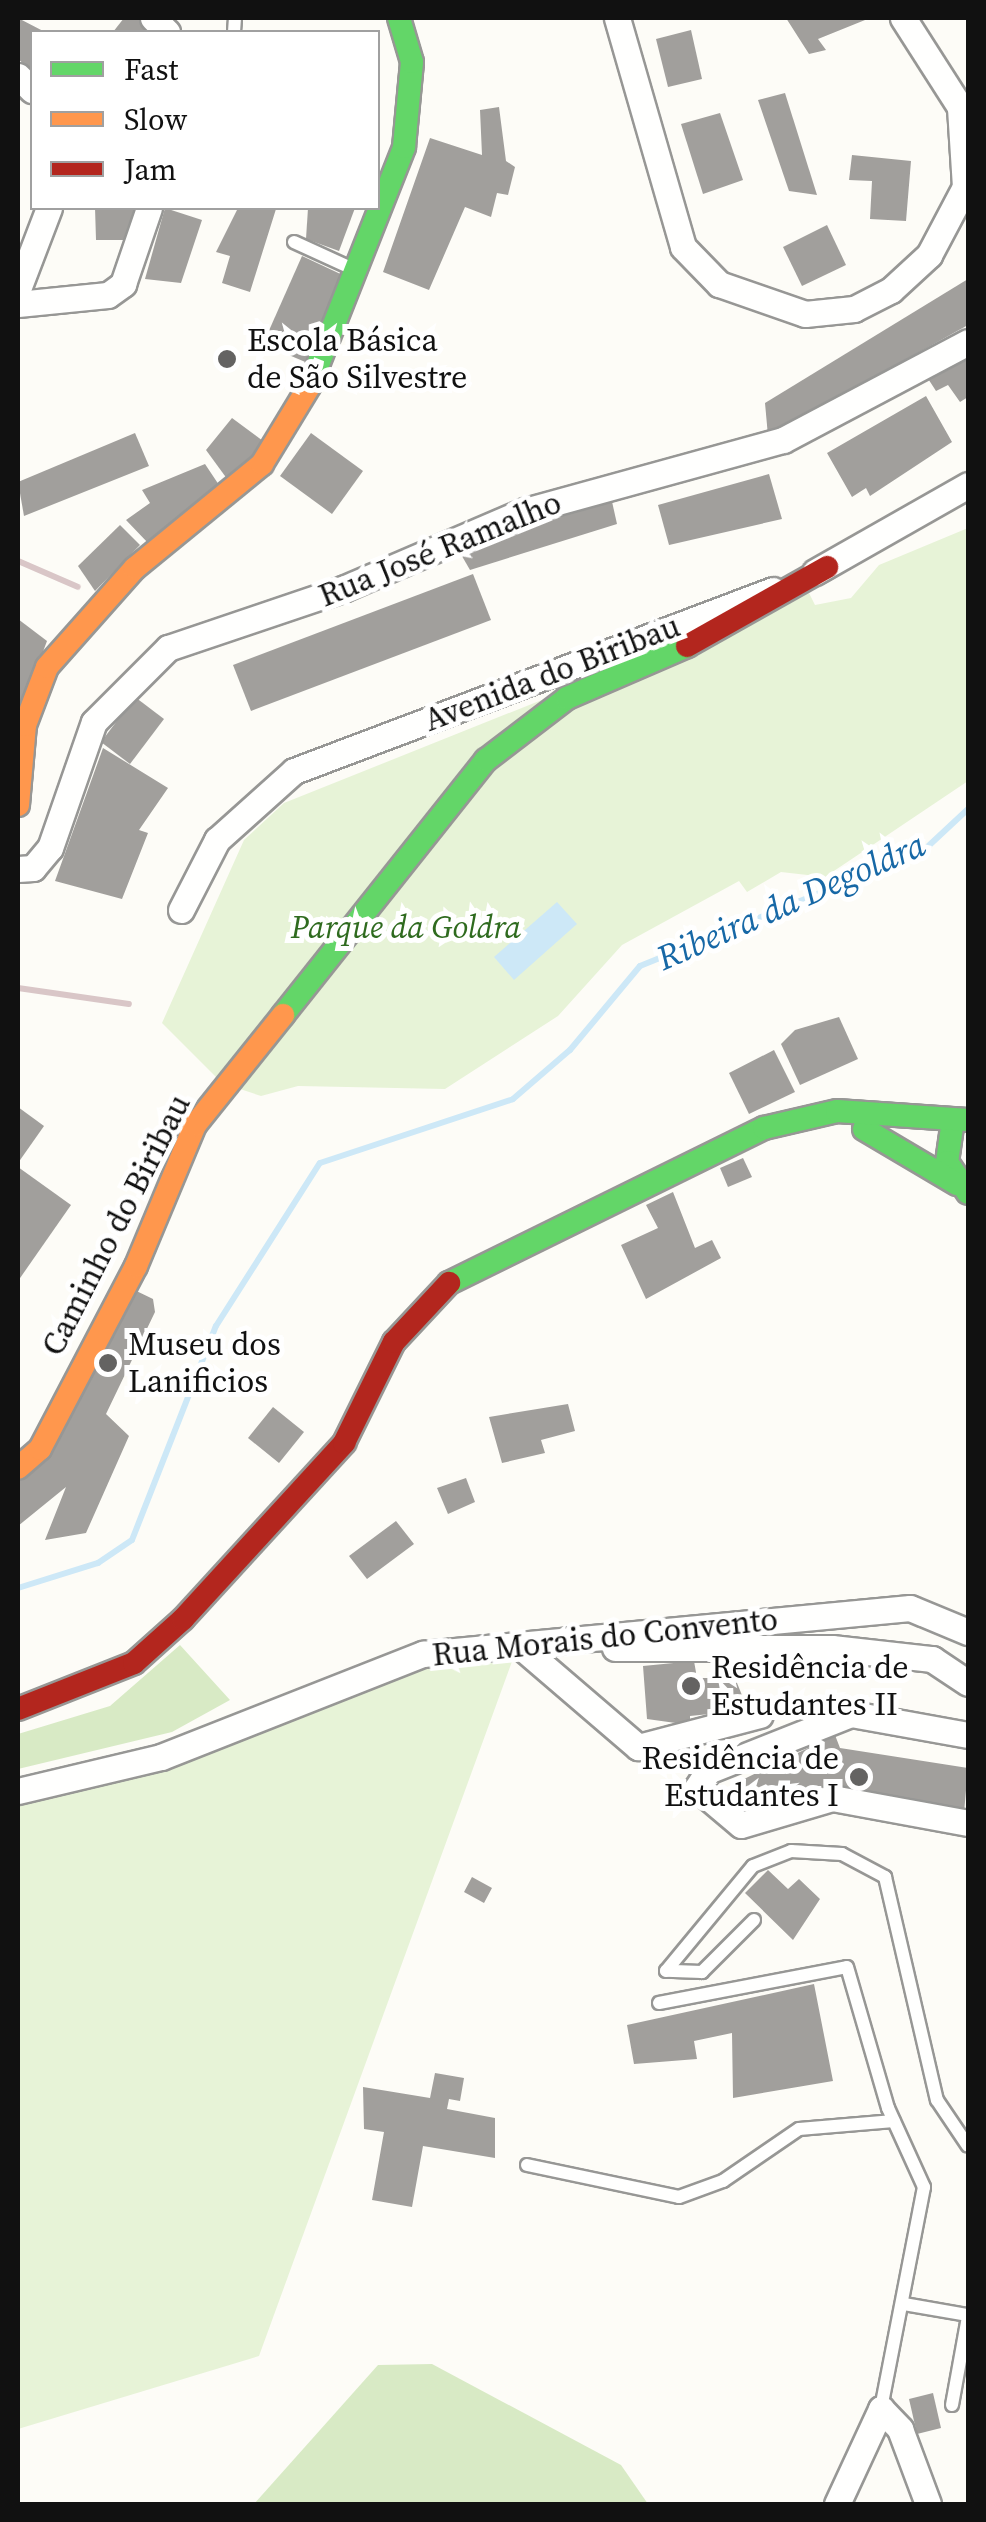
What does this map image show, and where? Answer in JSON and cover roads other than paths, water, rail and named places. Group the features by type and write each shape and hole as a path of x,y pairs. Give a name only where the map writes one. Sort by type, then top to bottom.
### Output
{"main road":[{"path":"18,806 25,725 47,668 135,568 262,464 320,370 404,147 412,62 399,18"},
{"name":"Caminho do Biribau","path":"18,1468 40,1449 136,1266 196,1125 486,760 567,698 745,621 827,568"},
{"path":"18,1709 134,1662 184,1619 344,1444 394,1342 453,1278 726,1142 795,1121 868,1111 953,1120"},
{"path":"795,1121 864,1130 930,1130 953,1120"},
{"path":"953,1120 968,1149"},
{"path":"953,1120 947,1162 963,1189"},
{"path":"864,1130 963,1189"}],"street":[{"path":"617,18 683,248 719,284 806,314 854,309 891,290 930,255 964,187 960,108 903,18"},
{"path":"18,288 48,210"},
{"path":"18,304 108,295 123,284 148,210"},
{"name":"Rua José Ramalho","path":"18,868 33,868 50,848 94,722 168,648 346,588 526,511 782,440 968,342"},
{"name":"Avenida do Biribau","path":"181,910 217,840 294,771 827,568 968,485"},
{"name":"Rua Morais do Convento","path":"18,1791 161,1757 423,1654 910,1608 968,1632"},
{"path":"530,1644 832,1648 932,1659 968,1683"},
{"path":"530,1644 638,1747 760,1716"},
{"path":"968,1734 851,1714 708,1772 697,1788 741,1825 832,1798 968,1823"},
{"path":"837,2504 882,2409 900,2429 928,2504"}],"lane":[{"path":"294,242 360,272"},
{"path":"754,1920 702,1972 666,1971 754,1866 792,1851 842,1854 885,1878 937,2100 968,2146"},
{"path":"659,2004 847,1967 894,2121 924,2187 882,2409"},
{"path":"527,2165 679,2197 724,2182 798,2128 894,2121"},
{"path":"904,2304 968,2316 952,2405"}],"water":[{"path":"557,902 577,924 514,980 494,957"}],"waterway":[{"name":"Ribeira da Degoldra","path":"18,1588 98,1563 132,1540 216,1326 320,1163 513,1099 570,1050 640,966 923,851 968,809"}],"railway":[{"path":"18,561 78,587"},
{"path":"18,988 129,1004"}],"place":[{"name":"Escola Básica de São Silvestre","path":"227,359"},
{"name":"Museu dos Lanificios","path":"108,1363"},
{"name":"Residência de Estudantes II","path":"691,1686"},
{"name":"Residência de Estudantes I","path":"859,1777"}],"park label":[{"name":"Parque da Goldra","path":"406,927"}]}
